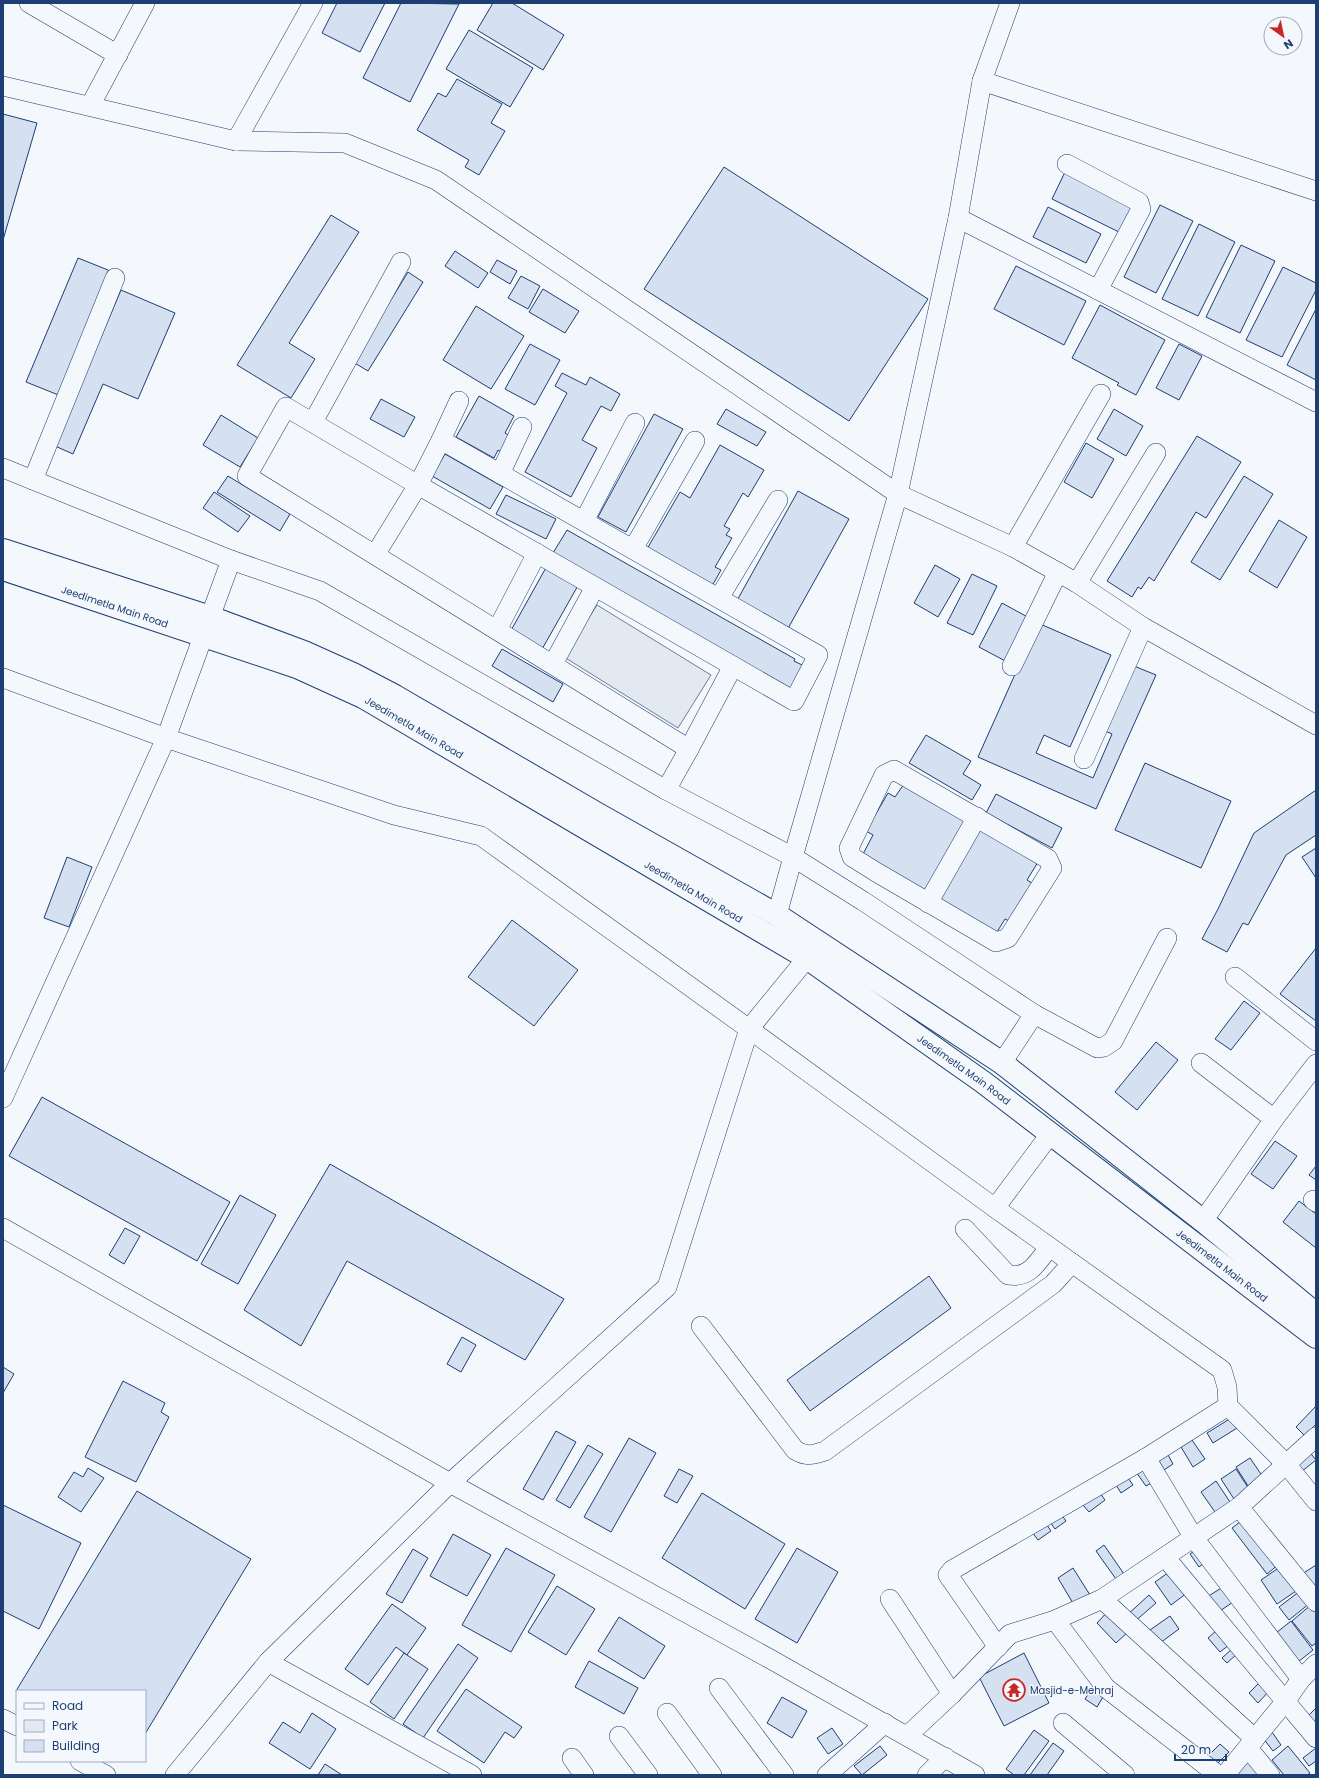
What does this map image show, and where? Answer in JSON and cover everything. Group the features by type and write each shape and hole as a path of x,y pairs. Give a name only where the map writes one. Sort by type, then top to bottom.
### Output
{"main road":[{"name":"Jeedimetla Main Road","path":"3,550 207,626 363,697 807,958 983,1082 1316,1337"},
{"name":"Jeedimetla Main Road","path":"3,569 304,652 360,678 777,915 1002,1063 1203,1220 1316,1314"}],"street":[{"path":"29,3 118,55"},
{"path":"90,106 146,3"},
{"path":"236,141 313,3"},
{"path":"777,915 898,494 958,218 982,81 1010,3"},
{"path":"982,81 1316,191"},
{"path":"3,86 236,141 345,143 436,180 898,494 1013,547 1077,583 1143,627 1316,725"},
{"path":"1067,164 1139,202 1141,209 1098,290"},
{"path":"958,218 1316,402"},
{"path":"313,422 401,262"},
{"path":"34,480 115,278"},
{"path":"1013,547 1101,394"},
{"path":"375,555 418,485 459,401"},
{"path":"441,440 818,655 794,701 418,485 286,407 248,476 689,749"},
{"path":"584,521 635,423"},
{"path":"500,474 522,427"},
{"path":"633,549 695,441"},
{"path":"1077,583 1156,453"},
{"path":"3,468 231,560 320,591 666,790 793,857 863,900 1034,1014 1097,1048 1104,1047 1113,1041 1167,938"},
{"path":"719,598 778,500"},
{"path":"498,630 537,553"},
{"path":"3,1098 166,738 231,560"},
{"path":"1012,666 1058,572"},
{"path":"553,664 595,586"},
{"path":"1084,759 1143,627"},
{"path":"666,790 733,666"},
{"path":"3,678 166,738 394,815 481,836 750,1029 994,1208 1222,1370 1227,1387 1228,1406 1287,1465 1316,1501"},
{"path":"894,770 977,818 1048,860 1052,868 1008,938 1003,941 996,942 876,872 852,857 848,848 884,775 894,770"},
{"path":"928,903 977,818"},
{"path":"863,900 876,872"},
{"path":"175,1775 268,1662 450,1483 667,1287 750,1029 807,958"},
{"path":"1235,977 1316,1041"},
{"path":"1002,1063 1034,1014"},
{"path":"1201,1063 1274,1119"},
{"path":"1203,1220 1274,1119 1316,1064"},
{"path":"994,1208 1051,1133"},
{"path":"3,1228 450,1483 885,1723 976,1775"},
{"path":"965,1229 1008,1275 1015,1277 1032,1270 1049,1247"},
{"path":"701,1326 795,1450 804,1455 815,1455 825,1451 1053,1284 1072,1263"},
{"path":"998,1647 948,1575 952,1570 1146,1458 1228,1406"},
{"path":"907,1736 952,1694 1010,1634 1055,1620 1102,1598 1239,1507 1287,1465 1316,1437"},
{"path":"1146,1458 1194,1538 1302,1679"},
{"path":"1239,1507 1316,1602"},
{"path":"1165,1557 1316,1738"},
{"path":"1102,1598 1251,1743 1270,1775"},
{"path":"890,1599 952,1694"},
{"path":"1055,1620 1106,1688 1218,1775"},
{"path":"268,1662 472,1775"},
{"path":"1225,1775 1302,1679 1316,1664"},
{"path":"719,1688 784,1775"},
{"path":"667,1713 712,1775"},
{"path":"3,1719 16,1726"},
{"path":"828,1775 885,1723"},
{"path":"1063,1723 1125,1775"},
{"path":"619,1736 648,1775"},
{"path":"927,1775 945,1757"},
{"path":"572,1758 584,1775"},
{"path":"83,1767 106,1775"}],"green space":[{"path":"597,605 711,675 678,728 564,657"}],"building":[{"path":"337,3 385,3 360,52 322,33"},
{"path":"401,3 459,4 410,102 363,78"},
{"path":"493,3 512,3 564,35 543,70 477,30"},
{"path":"469,30 533,68 510,107 446,69"},
{"path":"457,79 502,104 491,123 505,131 479,175 465,167 469,160 417,130 438,93 446,97"},
{"path":"3,114 37,123 3,240"},
{"path":"724,167 928,299 849,421 644,289"},
{"path":"1065,172 1136,207 1123,234 1052,199"},
{"path":"1160,205 1193,221 1156,293 1124,277"},
{"path":"1048,207 1101,234 1086,263 1033,237"},
{"path":"331,215 359,232 289,343 315,359 291,398 237,365"},
{"path":"1199,224 1235,242 1198,316 1162,299"},
{"path":"1241,245 1275,261 1240,333 1206,317"},
{"path":"455,251 488,273 478,288 445,266"},
{"path":"78,258 113,272 61,396 26,382"},
{"path":"497,260 517,271 510,284 490,272"},
{"path":"1016,266 1086,301 1064,345 994,309"},
{"path":"1283,267 1316,283 1316,290 1282,357 1246,340"},
{"path":"408,272 423,282 368,371 353,362"},
{"path":"521,276 540,286 528,309 508,298"},
{"path":"543,289 579,311 565,333 529,312"},
{"path":"121,290 175,313 138,399 103,384 73,454 55,446"},
{"path":"1100,305 1165,340 1136,395 1117,385 1119,383 1072,358"},
{"path":"476,306 524,336 491,389 443,360"},
{"path":"1316,309 1316,380 1287,365"},
{"path":"530,344 560,360 535,405 505,389"},
{"path":"1179,344 1202,356 1179,400 1156,388"},
{"path":"562,373 586,385 590,377 620,394 611,411 601,406 582,440 597,448 571,497 525,472 567,393 555,386"},
{"path":"479,396 514,416 505,433 510,436 501,452 498,450 494,458 456,437"},
{"path":"381,399 415,417 404,437 370,419"},
{"path":"726,409 766,432 757,446 717,424"},
{"path":"1114,409 1143,426 1126,456 1097,439"},
{"path":"654,414 683,429 626,532 598,517"},
{"path":"221,415 258,438 240,467 203,445"},
{"path":"1197,436 1241,462 1206,518 1196,512 1154,581 1149,577 1141,589 1138,587 1132,597 1107,581"},
{"path":"1086,443 1114,459 1092,498 1064,482"},
{"path":"720,445 764,470 748,497 743,493 724,526 730,529 726,535 732,538 715,567 721,570 712,586 647,549 680,492 690,498"},
{"path":"445,454 503,487 490,509 432,476"},
{"path":"228,476 290,514 280,531 217,492"},
{"path":"1244,476 1273,494 1220,580 1191,562"},
{"path":"798,491 849,519 786,632 735,604"},
{"path":"214,492 250,516 238,532 203,508"},
{"path":"506,495 556,519 546,539 496,514"},
{"path":"1279,520 1307,537 1277,588 1249,571"},
{"path":"567,530 795,659 794,661 804,666 789,691 550,558"},
{"path":"548,564 580,582 541,651 509,634"},
{"path":"935,565 960,579 938,617 914,603"},
{"path":"972,574 997,586 973,635 947,623"},
{"path":"1002,603 1033,620 1009,663 979,647"},
{"path":"1038,623 1111,655 1070,747 1044,735 1036,753 1093,778 1112,734 1105,731 1134,666 1156,675 1096,809 978,757"},
{"path":"502,649 563,684 553,702 492,666"},
{"path":"926,735 971,761 963,774 981,785 972,800 909,763"},
{"path":"1145,763 1231,801 1201,868 1115,830"},
{"path":"904,784 966,819 925,890 863,854 873,835 866,831 888,793 895,797"},
{"path":"1316,790 1316,835 1286,855 1248,925 1243,923 1227,952 1202,939 1254,833"},
{"path":"996,794 1062,828 1052,848 986,813"},
{"path":"977,827 1038,862 1027,880 1035,885 1013,923 1005,919 997,932 936,898"},
{"path":"1316,848 1316,878 1302,857"},
{"path":"67,857 92,867 69,927 44,918"},
{"path":"512,920 578,970 534,1026 468,977"},
{"path":"1316,948 1316,1021 1280,994"},
{"path":"1244,1001 1260,1013 1231,1050 1215,1039"},
{"path":"1156,1042 1178,1060 1137,1110 1115,1092"},
{"path":"42,1097 230,1202 197,1261 9,1156"},
{"path":"1275,1141 1297,1156 1273,1189 1251,1174"},
{"path":"330,1164 564,1299 525,1360 347,1261 301,1346 244,1310"},
{"path":"1316,1166 1316,1180 1309,1175"},
{"path":"240,1195 276,1215 238,1284 201,1264"},
{"path":"1299,1201 1316,1214 1316,1248 1283,1222"},
{"path":"125,1228 140,1236 124,1264 109,1255"},
{"path":"929,1276 951,1308 810,1411 787,1380"},
{"path":"462,1337 476,1345 461,1372 447,1364"},
{"path":"3,1367 14,1374 3,1393"},
{"path":"123,1381 165,1403 161,1412 169,1417 136,1482 85,1457"},
{"path":"1316,1406 1316,1424 1305,1436 1296,1427"},
{"path":"1236,1415 1242,1425 1213,1443 1207,1433"},
{"path":"556,1431 576,1442 543,1500 523,1489"},
{"path":"629,1438 656,1453 611,1532 584,1517"},
{"path":"1192,1440 1205,1459 1193,1467 1181,1447"},
{"path":"588,1445 603,1454 570,1508 556,1500"},
{"path":"1308,1450 1316,1460 1301,1472 1293,1462"},
{"path":"1167,1453 1173,1464 1164,1470 1158,1459"},
{"path":"1250,1458 1265,1480 1250,1489 1236,1467"},
{"path":"1145,1466 1155,1481 1146,1486 1136,1472"},
{"path":"88,1468 104,1478 81,1512 58,1497 74,1472 83,1477"},
{"path":"679,1469 693,1476 677,1503 664,1496"},
{"path":"1236,1469 1249,1489 1234,1499 1221,1479"},
{"path":"1128,1478 1133,1485 1121,1493 1116,1485"},
{"path":"1216,1481 1230,1502 1215,1512 1201,1492"},
{"path":"137,1491 251,1559 146,1732 146,1690 17,1690"},
{"path":"702,1493 785,1544 745,1609 662,1558"},
{"path":"1100,1493 1105,1500 1089,1512 1083,1505"},
{"path":"3,1505 81,1543 39,1629 3,1611"},
{"path":"1061,1514 1066,1521 1055,1529 1050,1522"},
{"path":"1244,1519 1279,1564 1267,1574 1232,1528"},
{"path":"1045,1522 1051,1531 1038,1540 1032,1532"},
{"path":"453,1534 491,1555 467,1596 430,1576"},
{"path":"1104,1545 1124,1574 1116,1579 1096,1551"},
{"path":"506,1548 555,1575 511,1652 462,1625"},
{"path":"797,1548 838,1572 797,1643 755,1619"},
{"path":"1198,1548 1207,1561 1199,1567 1190,1554"},
{"path":"413,1549 428,1558 402,1603 386,1594"},
{"path":"1283,1565 1299,1589 1277,1604 1261,1580"},
{"path":"1316,1565 1316,1589 1302,1574"},
{"path":"1073,1568 1090,1595 1074,1605 1058,1578"},
{"path":"1172,1570 1187,1593 1171,1605 1155,1582"},
{"path":"1226,1585 1236,1600 1217,1613 1207,1597"},
{"path":"557,1586 595,1609 566,1655 528,1632"},
{"path":"1300,1591 1310,1603 1289,1620 1279,1607"},
{"path":"1149,1595 1156,1603 1133,1623 1126,1616"},
{"path":"392,1604 426,1628 407,1655 396,1647 368,1685 345,1669"},
{"path":"1312,1604 1316,1609 1316,1643 1312,1646 1292,1621"},
{"path":"1109,1610 1129,1631 1116,1643 1097,1623"},
{"path":"1170,1616 1179,1629 1160,1643 1150,1630"},
{"path":"619,1617 665,1646 644,1679 598,1651"},
{"path":"1291,1621 1313,1650 1298,1662 1276,1633"},
{"path":"1217,1630 1229,1645 1220,1652 1208,1638"},
{"path":"458,1644 478,1658 423,1738 403,1724"},
{"path":"1233,1648 1238,1653 1227,1663 1222,1658"},
{"path":"404,1653 428,1669 394,1719 370,1702"},
{"name":"Masjid-e-Mehraj","path":"1024,1653 1049,1703 1004,1726 979,1677"},
{"path":"589,1661 638,1688 624,1714 575,1687"},
{"path":"1262,1680 1271,1689 1258,1703 1249,1693"},
{"path":"1094,1685 1106,1692 1097,1707 1085,1699"},
{"path":"466,1689 522,1727 514,1738 505,1732 484,1763 437,1731"},
{"path":"782,1697 807,1711 792,1738 767,1723"},
{"path":"1316,1708 1316,1720 1309,1726 1304,1720"},
{"path":"312,1713 336,1729 310,1769 269,1743 283,1722 300,1733"},
{"path":"832,1728 843,1744 828,1754 817,1738"},
{"path":"1034,1730 1049,1741 1024,1775 1014,1775 1006,1769"},
{"path":"1272,1732 1281,1745 1273,1751 1263,1738"},
{"path":"1053,1743 1064,1751 1047,1775 1030,1775"},
{"path":"1220,1744 1229,1752 1215,1766 1206,1758"},
{"path":"880,1746 887,1755 862,1775 854,1766"},
{"path":"1288,1746 1310,1773 1307,1775 1284,1775 1272,1760"},
{"path":"1316,1748 1316,1761 1309,1766 1303,1758"},
{"path":"1249,1756 1266,1775 1238,1775 1233,1769"},
{"path":"325,1764 342,1775 318,1775"}],"place":[{"name":"Masjid-e-Mehraj","path":"1014,1690"}]}
